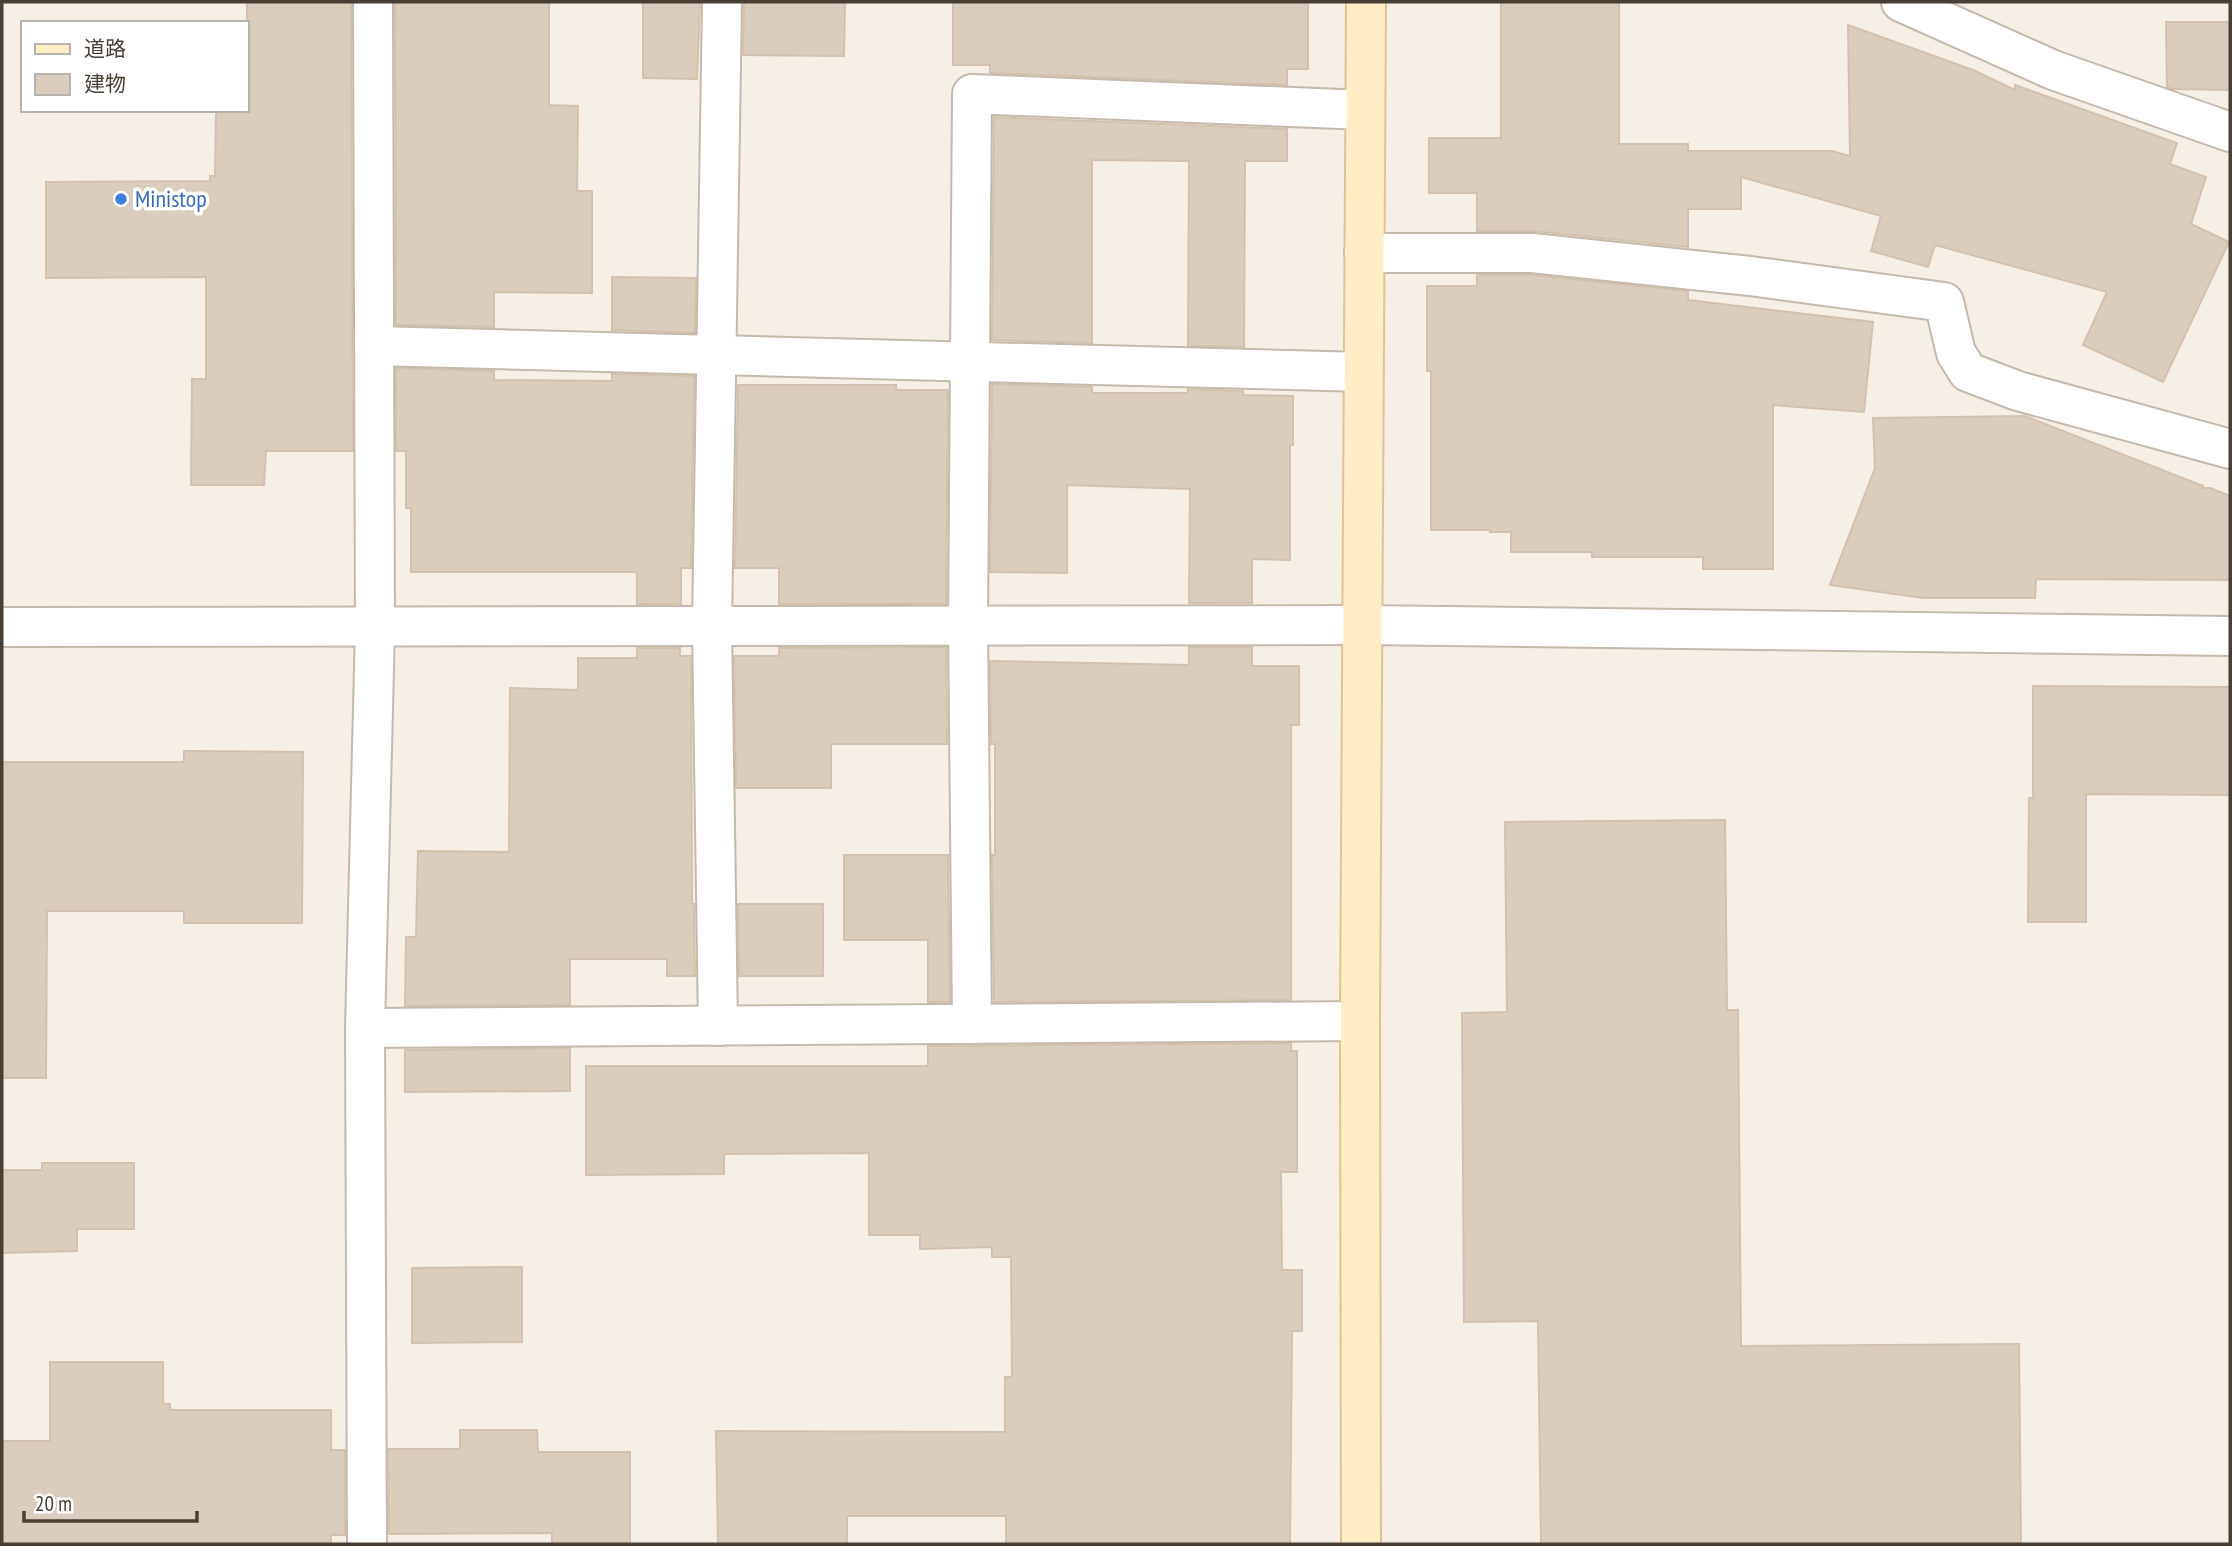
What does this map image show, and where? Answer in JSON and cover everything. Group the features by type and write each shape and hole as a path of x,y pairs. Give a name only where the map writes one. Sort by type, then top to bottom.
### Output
{"street":[{"path":"368,1544 365,1028 375,628 373,2"},
{"path":"718,1026 712,626 722,2"},
{"path":"1361,1544 1360,1021 1366,2"},
{"path":"1902,2 2053,70 2230,132"},
{"path":"972,1024 968,625 972,94 1365,110"},
{"path":"1364,253 1532,253 1750,276 1944,302 1956,353 1968,372 2018,391 2230,449"},
{"path":"375,346 1363,372"},
{"path":"2,627 1364,625 2230,636"},
{"path":"365,1028 1360,1021"}],"building":[{"path":"247,2 351,2 353,451 266,451 264,485 191,485 192,379 206,379 206,277 46,278 46,182 210,181 210,176 215,176 216,112 248,112"},
{"path":"395,2 549,2 549,105 578,106 577,191 592,191 592,293 494,292 494,327 396,325"},
{"path":"643,2 700,2 697,79 643,78"},
{"path":"744,2 845,2 844,56 743,55"},
{"path":"953,2 1308,2 1308,69 1287,69 1287,85 990,73 990,65 953,65"},
{"path":"1501,2 1619,2 1619,144 1688,144 1688,151 1832,151 1850,156 1848,25 1973,70 2015,90 2015,85 2177,143 2170,164 2206,177 2191,224 2229,242 2163,382 2083,345 2107,292 1935,245 1928,267 1871,251 1881,216 1741,177 1741,209 1688,209 1688,247 1534,231 1477,231 1477,193 1429,193 1429,138 1501,138"},
{"path":"2166,22 2230,22 2230,90 2167,87"},
{"path":"994,117 1287,129 1287,161 1245,161 1244,347 1188,346 1189,161 1092,160 1092,343 992,340"},
{"path":"1477,275 1531,275 1688,291 1688,300 1873,322 1864,412 1773,405 1773,569 1703,569 1703,557 1592,557 1592,552 1511,552 1511,532 1431,530 1431,371 1427,371 1427,286 1477,286"},
{"path":"612,277 696,278 695,333 612,330"},
{"path":"396,368 494,371 494,380 612,381 612,374 694,376 691,568 681,568 681,604 637,604 637,572 411,572 411,508 406,508 406,451 396,451"},
{"path":"992,384 1092,387 1092,393 1188,393 1188,389 1243,391 1243,395 1293,396 1293,445 1290,445 1290,560 1252,559 1252,603 1189,603 1190,489 1067,485 1067,573 990,572"},
{"path":"738,385 896,385 896,390 948,390 946,604 779,604 779,568 735,568"},
{"path":"2025,416 2203,488 2230,496 2230,580 2036,579 2035,598 1923,598 1830,585 1875,468 1873,418"},
{"path":"946,647 947,744 831,744 831,788 736,788 734,656 779,656 779,648"},
{"path":"1189,647 1252,647 1252,666 1299,666 1299,725 1291,725 1291,1000 994,1002 992,855 995,855 995,744 991,744 990,661 1189,665"},
{"path":"637,648 680,648 680,656 691,656 695,976 667,976 667,959 570,959 570,1005 405,1006 406,937 416,937 418,851 509,852 510,688 578,690 578,658 637,658"},
{"path":"2033,686 2230,687 2230,795 2086,794 2086,922 2028,922 2029,798 2033,798"},
{"path":"184,751 303,752 302,923 184,923 184,911 47,911 46,1078 2,1078 2,762 184,762"},
{"path":"1725,820 1727,1010 1738,1010 1741,1346 2019,1344 2021,1544 1541,1544 1538,1321 1464,1322 1462,1013 1507,1012 1505,822"},
{"path":"844,855 948,855 950,1002 928,1002 928,940 844,940"},
{"path":"738,904 823,904 823,976 739,976"},
{"path":"1291,1043 1291,1051 1297,1051 1297,1172 1281,1172 1282,1270 1302,1270 1302,1331 1292,1331 1290,1544 1006,1544 1006,1516 847,1516 847,1544 718,1544 716,1431 1005,1432 1005,1377 1012,1377 1011,1257 992,1257 992,1247 920,1249 920,1235 869,1235 869,1153 724,1154 724,1174 586,1175 586,1066 928,1066 928,1046"},
{"path":"570,1048 570,1091 405,1092 405,1050"},
{"path":"42,1163 134,1163 134,1229 77,1229 77,1251 2,1253 2,1170 42,1170"},
{"path":"522,1267 522,1342 412,1343 412,1268"},
{"path":"50,1362 163,1362 163,1404 170,1404 170,1410 331,1410 331,1450 345,1450 345,1535 331,1535 331,1544 2,1544 2,1441 50,1441"},
{"path":"460,1430 537,1430 538,1452 630,1452 630,1544 552,1544 552,1533 389,1534 388,1449 460,1449"}],"place":[{"name":"Ministop","path":"121,199"}]}
